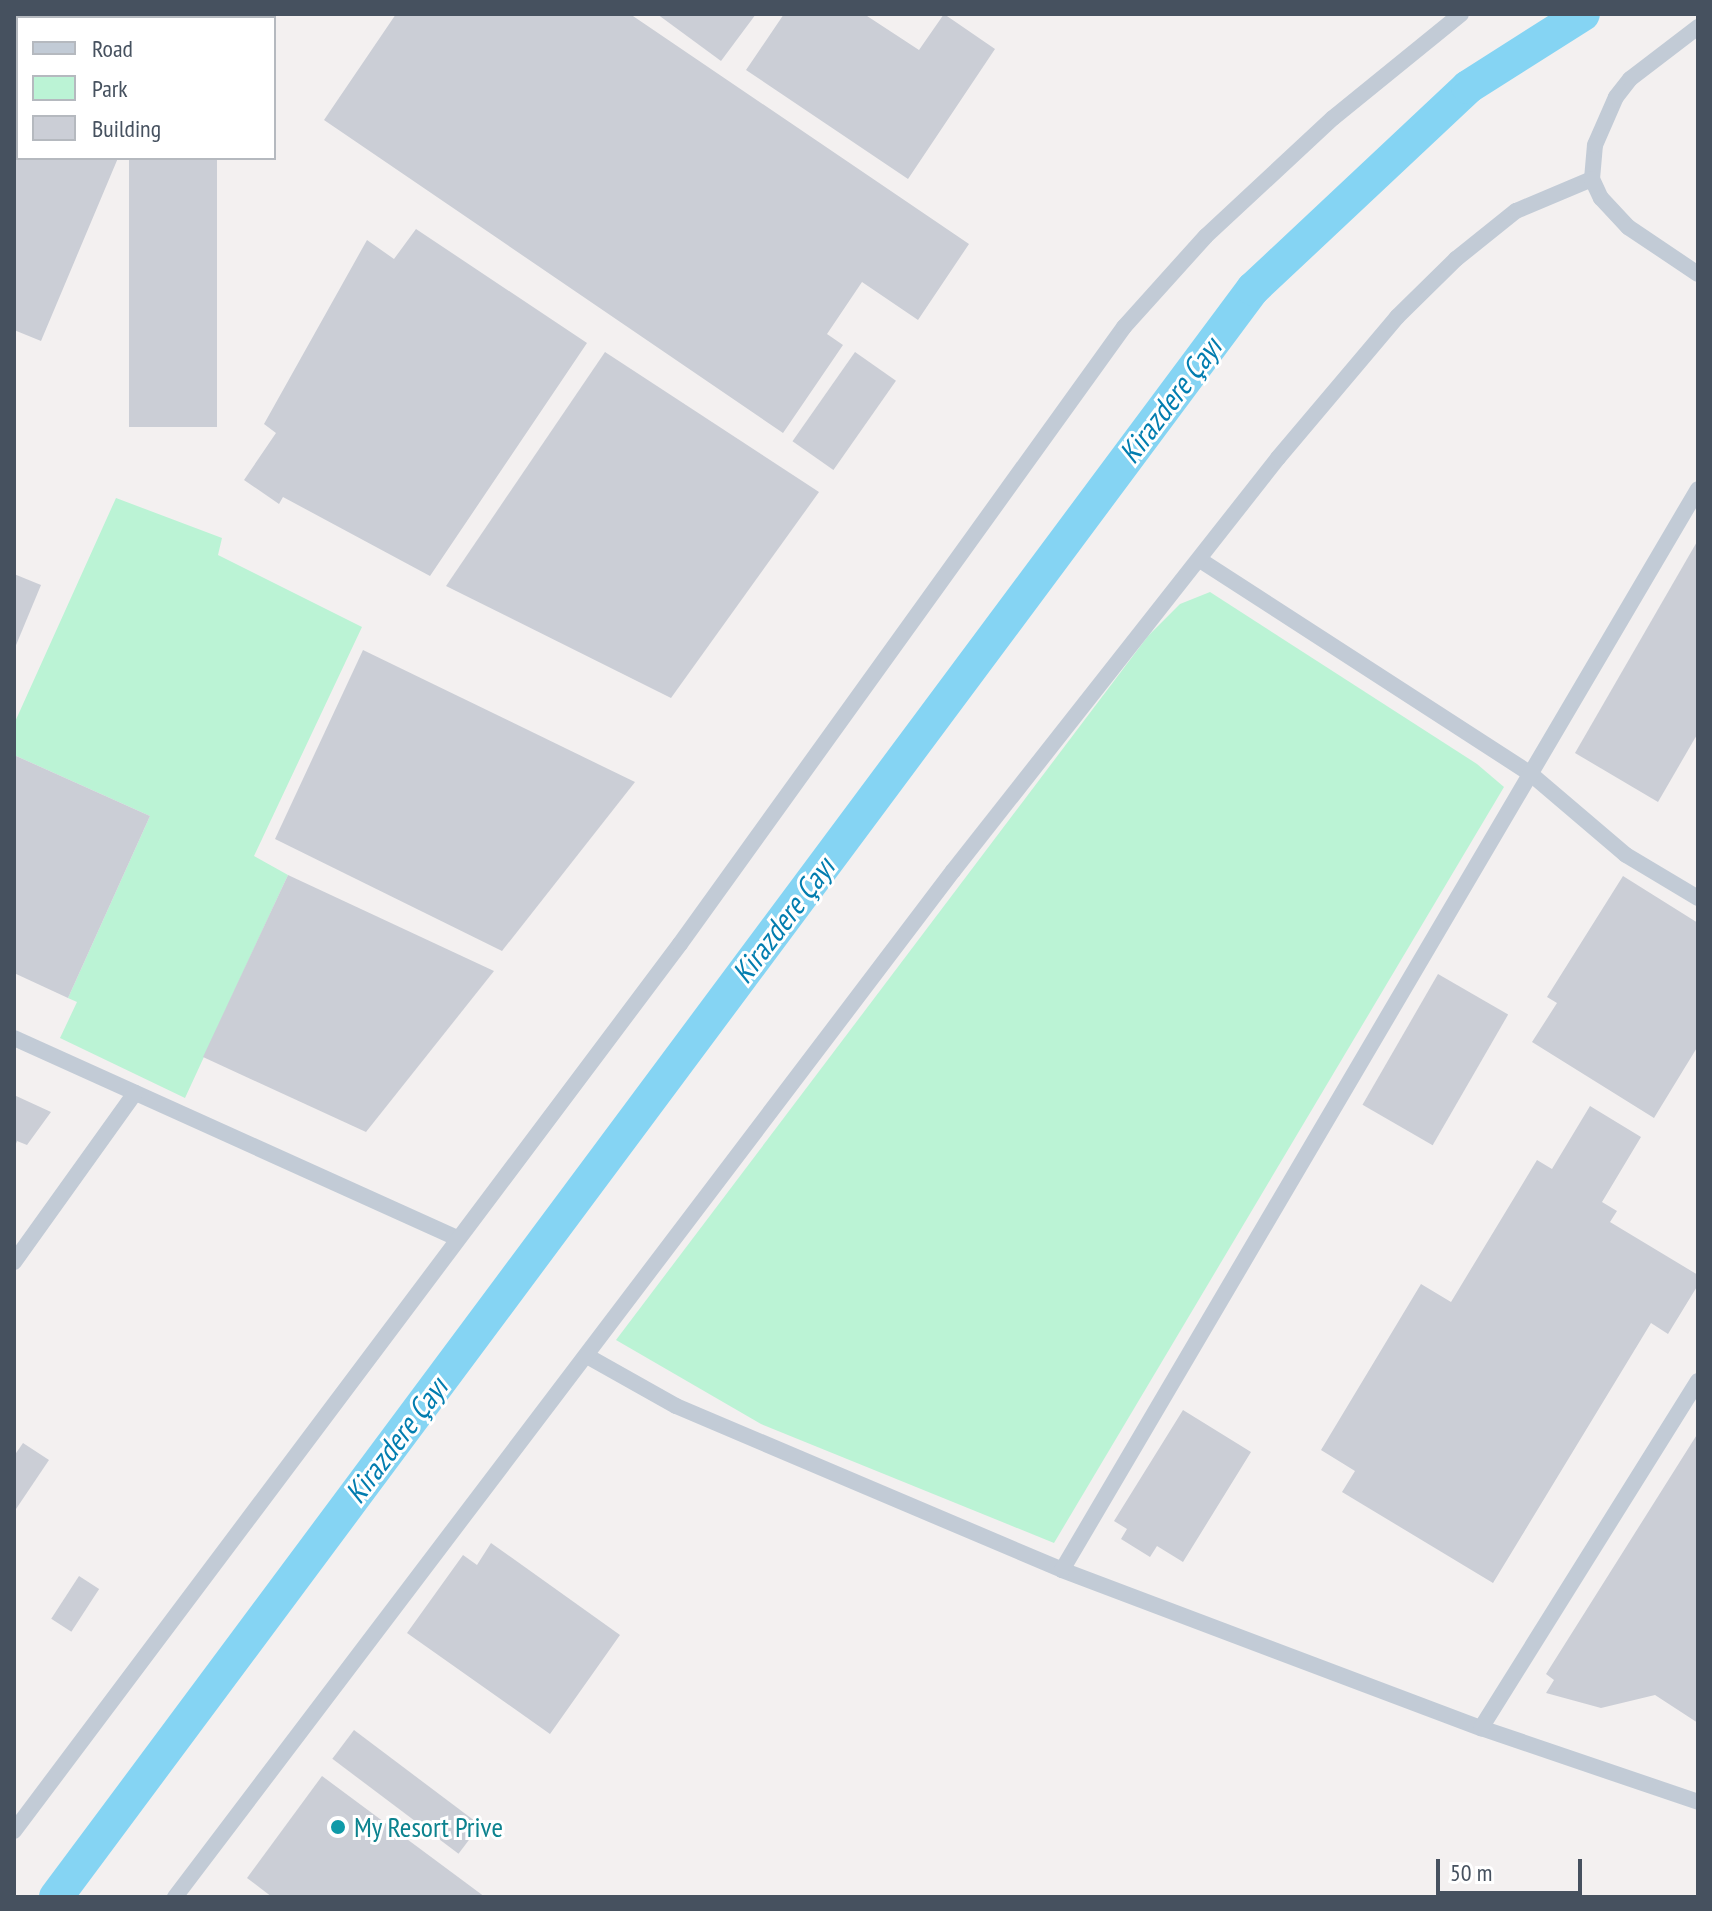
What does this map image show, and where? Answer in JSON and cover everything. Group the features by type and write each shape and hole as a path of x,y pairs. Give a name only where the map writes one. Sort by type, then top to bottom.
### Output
{"street":[{"path":"14,1831 456,1238 680,944 1124,327 1229,214 1333,118 1461,14"},
{"path":"1698,27 1630,79 1616,97 1595,145 1592,179 1601,198 1628,227 1698,274"},
{"path":"175,1897 953,871 1347,375 1456,259 1516,211 1592,179"},
{"path":"1062,1570 1698,489"},
{"path":"1200,560 1532,775 1626,855 1698,898"},
{"path":"14,1038 456,1238"},
{"path":"14,1262 135,1093"},
{"path":"587,1356 676,1406 1062,1570 1481,1728 1698,1802"},
{"path":"1481,1728 1698,1381"}],"green space":[{"path":"116,498 222,538 218,555 362,627 254,856 288,875 185,1098 60,1038 77,1002 68,998 150,816 14,755 14,724"},
{"path":"1210,592 1477,764 1504,787 1054,1543 761,1424 616,1340 1148,636 1180,604"}],"building":[{"path":"14,14 179,14 16,16 16,160 117,160 41,341 14,330"},
{"path":"194,14 276,14 234,16"},
{"path":"396,14 630,14 969,244 918,320 862,282 827,334 843,345 783,433 324,120"},
{"path":"657,14 756,14 721,61"},
{"path":"784,14 864,14 919,50 944,14 995,49 908,179 746,70"},
{"path":"129,160 217,160 217,427 129,427"},
{"path":"416,229 587,343 430,576 283,497 279,504 244,480 276,433 264,424 367,240 394,259"},
{"path":"605,352 819,492 671,698 446,586"},
{"path":"855,352 896,381 833,470 792,441"},
{"path":"1698,540 1698,733 1658,802 1575,753"},
{"path":"14,574 41,585 14,650"},
{"path":"363,650 635,782 502,951 275,839"},
{"path":"14,755 150,816 68,998 14,973"},
{"path":"288,875 494,971 366,1132 203,1057"},
{"path":"1623,876 1698,923 1698,1046 1654,1118 1532,1042 1557,1003 1547,997"},
{"path":"1438,974 1508,1014 1433,1145 1362,1105"},
{"path":"14,1095 51,1112 27,1145 17,1141 14,1149"},
{"path":"1590,1106 1641,1137 1602,1202 1617,1211 1610,1222 1698,1275 1698,1285 1668,1334 1651,1323 1493,1583 1342,1492 1355,1471 1321,1450 1421,1284 1451,1302 1537,1160 1552,1169"},
{"path":"1183,1410 1251,1452 1183,1562 1157,1546 1150,1557 1121,1539 1127,1529 1114,1521"},
{"path":"1698,1433 1698,1723 1655,1695 1601,1708 1546,1693 1554,1680 1546,1674"},
{"path":"23,1443 49,1460 14,1512 14,1456"},
{"path":"491,1543 620,1635 550,1734 407,1633 463,1555 477,1565"},
{"path":"79,1576 99,1589 71,1632 51,1619"},
{"path":"354,1730 480,1825 459,1854 332,1759"},
{"name":"My Resort Prive","path":"322,1776 485,1897 272,1897 247,1878"}],"waterway":[{"name":"Kirazdere Çayı","path":"56,1897 1253,289 1468,87 1583,14"}],"place":[{"name":"My Resort Prive","path":"338,1827"}]}
